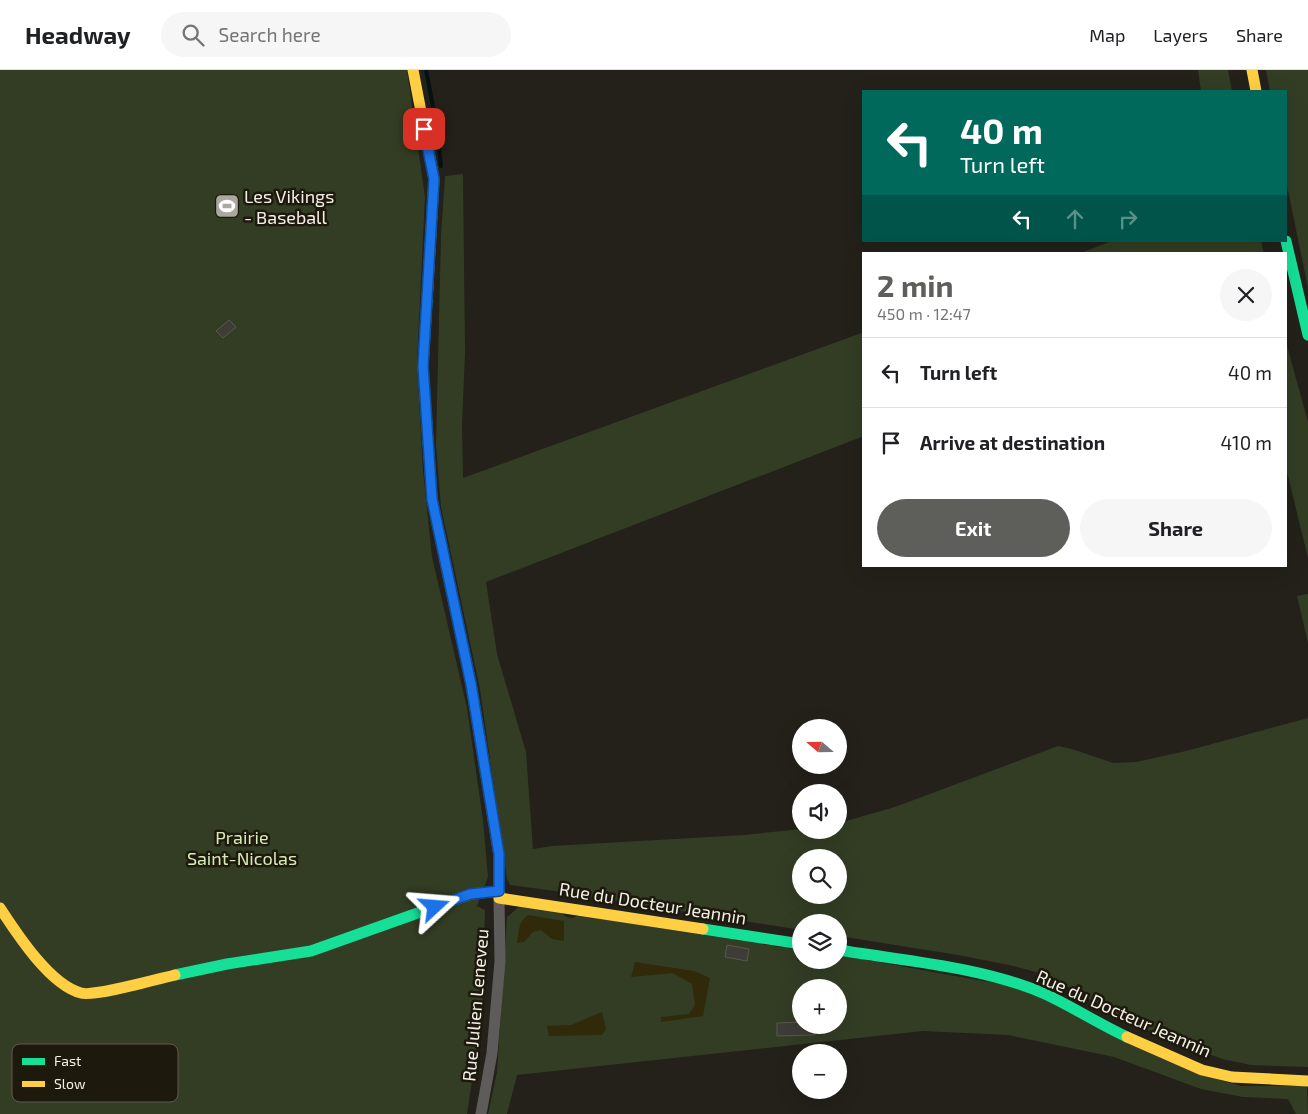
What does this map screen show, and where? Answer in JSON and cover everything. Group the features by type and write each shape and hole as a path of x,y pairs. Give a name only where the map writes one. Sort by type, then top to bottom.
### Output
{"street":[{"path":"413,70 434,179 423,366 432,499 473,693 499,854 499,895"},
{"path":"1252,70 1256,90"},
{"path":"1286,242 1308,335"},
{"name":"Rue du Docteur Jeannin","path":"0,908 22,942 61,984 82,994 109,990 227,964 311,951 470,894 499,895 792,943"},
{"name":"Rue Julien Leneveu","path":"481,1114 492,1053 500,961 499,895"},
{"name":"Rue du Docteur Jeannin","path":"847,951 951,968 998,978 1045,994 1110,1029 1202,1070 1232,1077 1308,1081"}],"green space":[{"name":"Prairie Saint-Nicolas","path":"0,70 407,70 425,197 417,361 423,471 432,557 467,708 483,820 488,877 477,906 485,910 482,1014 467,1114 0,1114"},
{"path":"1198,70 1228,70 1232,90 1201,90"},
{"path":"1266,70 1308,70 1308,288 1287,186 1287,90 1270,90"},
{"path":"463,174 465,353 462,425 463,478 862,333 862,437 486,582 497,654 526,752 533,849 552,846 744,835 792,830 792,839 847,839 847,821 895,807 1058,746 1113,763 1136,762 1186,751 1308,718 1308,1067 1251,1065 1222,1059 1135,1025 1066,986 1036,972 958,955 847,937 847,914 792,914 792,929 510,885 507,879 480,689 441,507 436,444 441,236 445,176"},
{"path":"1109,242 1261,242 1264,252 1083,252"},
{"path":"1287,346 1308,422 1308,558 1287,472"},
{"path":"1308,594 1308,643 1297,596"},
{"path":"521,905 558,911 572,918 579,915 792,949 792,969 847,969 847,956 1022,988 1206,1076 1241,1086 1307,1086 1308,1114 1296,1114 1288,1099 1243,1097 1201,1089 1114,1057 1008,1035 923,1031 517,1075 507,1114 488,1114 497,1072 507,917"}],"sand":[{"path":"528,915 564,921 564,941 552,939 541,930 533,932 524,942 517,943 521,924"},
{"path":"635,962 694,971 710,978 703,1016 661,1022 661,1017 689,1014 695,1005 692,984 673,973 631,977"},
{"path":"602,1012 606,1029 602,1035 549,1036 547,1026 571,1025"}],"building":[{"path":"229,320 236,327 223,338 216,331"},
{"path":"727,945 749,949 747,961 725,957"},
{"path":"792,1022 792,1034 815,1035 777,1036 777,1023"}],"waterway":[{"path":"426,70 436,122 441,166"}],"traffic: fast":[{"path":"1286,242 1308,335"},
{"path":"427,301 423,367 432,499 471,684 496,836"},
{"path":"175,975 227,964 311,951 471,894 499,891"},
{"path":"703,929 792,943"},
{"path":"847,951 944,966 996,977 1045,994 1127,1037"}],"traffic: slow":[{"path":"413,70 434,179 427,301"},
{"path":"1252,70 1256,90"},
{"path":"496,836 499,855 499,898 703,929"},
{"path":"0,908 25,944 46,969 69,988 81,993 88,994 112,990 175,975"},
{"path":"1127,1037 1202,1070 1232,1077 1308,1081"}],"place":[{"name":"Les Vikings - Baseball","path":"227,206"}],"route":[{"path":"424,129 434,179 423,366 432,499 471,684 499,854 499,891 470,894 435,907"}]}
